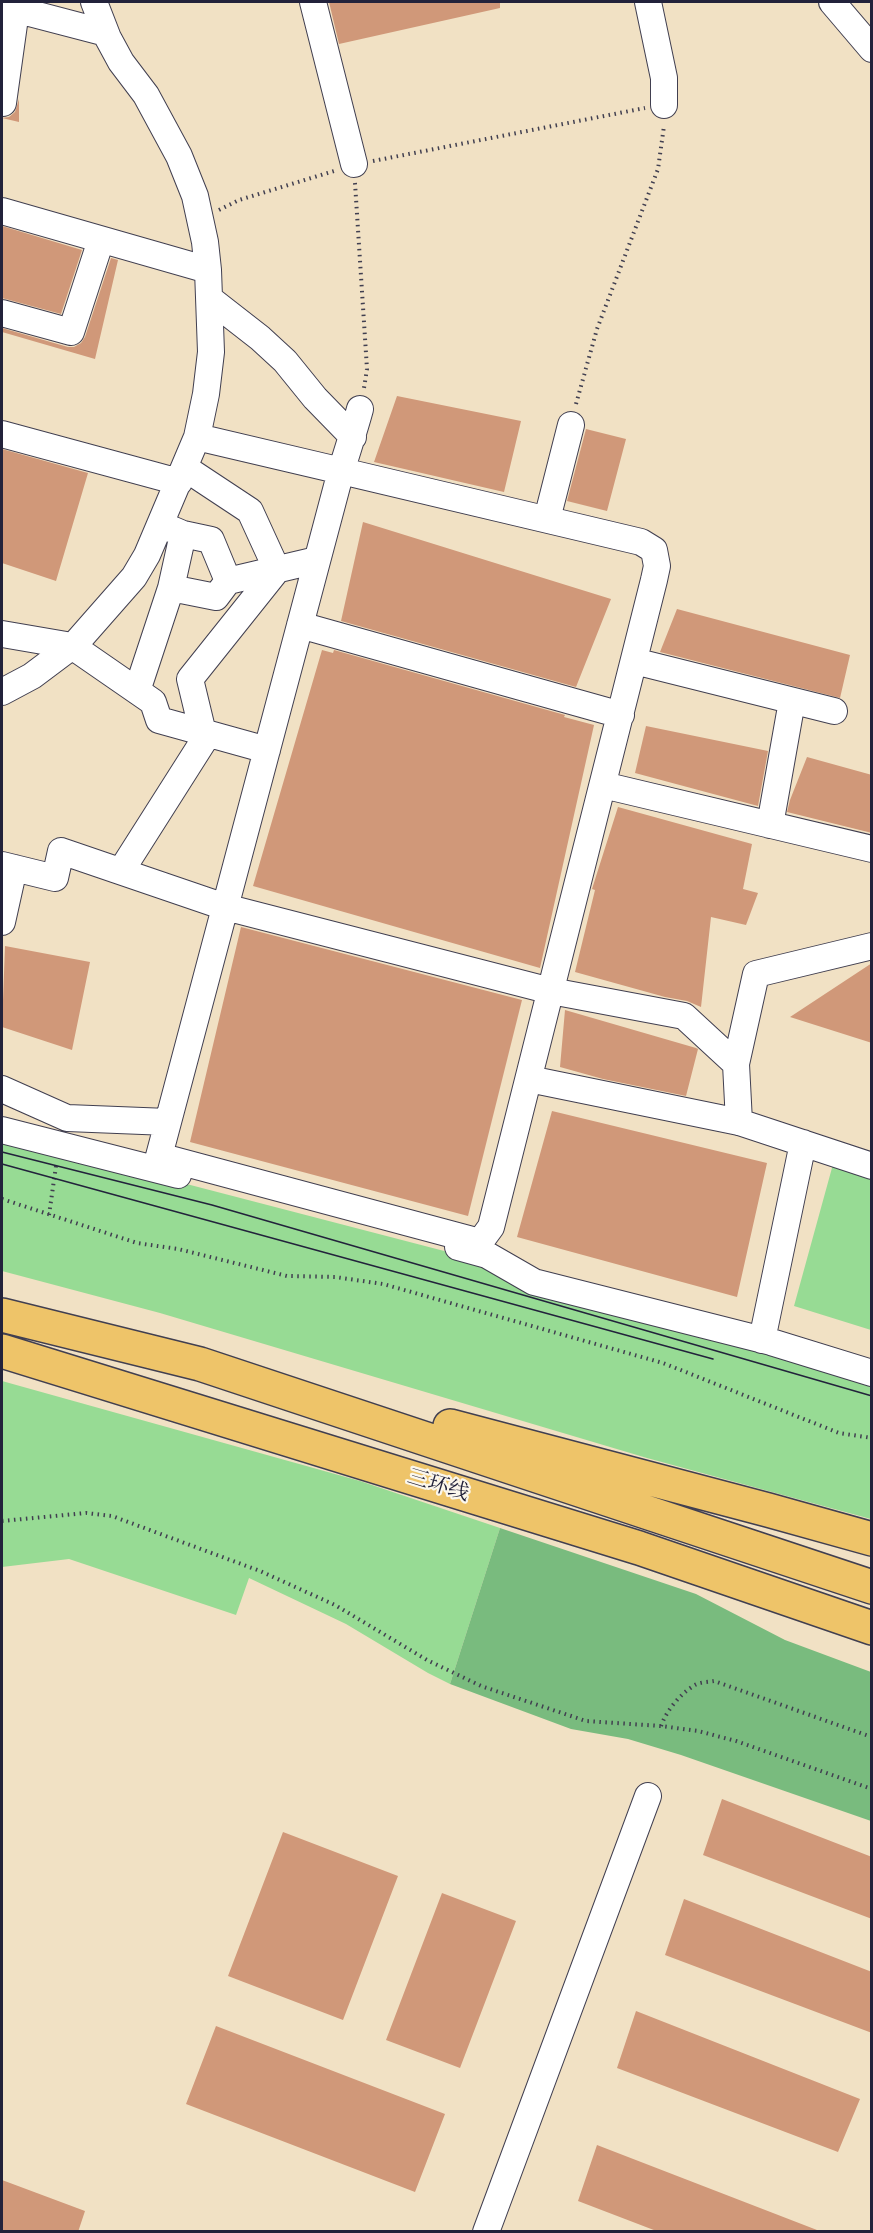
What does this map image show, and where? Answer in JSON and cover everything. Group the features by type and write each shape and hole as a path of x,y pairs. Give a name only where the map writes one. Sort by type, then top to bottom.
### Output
{"highway":[{"name":"三环线","path":"2,1315 200,1364 872,1587"},
{"name":"三环线","path":"2,1351 671,1559 872,1628"},
{"path":"200,1364 525,1444 872,1539"},
{"path":"671,1559 787,1615 872,1646"}],"street":[{"path":"94,2 121,62 146,95 179,156 195,196 208,270 210,299 211,352 197,437 182,475 171,529 171,588 137,691"},
{"path":"313,2 354,165"},
{"path":"648,2 664,78 664,105"},
{"path":"832,2 872,49"},
{"path":"2,103 5,90 10,6 106,33"},
{"path":"2,211 208,270"},
{"path":"2,313 71,332 100,240"},
{"path":"210,299 260,338 285,362 315,399 352,437"},
{"path":"197,437 341,471 547,519 640,542 654,550 657,566 621,715 491,1227 480,1242 159,1156 317,560 341,471 360,409"},
{"path":"547,519 571,425"},
{"path":"2,434 182,475 250,511 277,570"},
{"path":"171,529 211,540 228,581"},
{"path":"2,692 32,676 72,646 134,577 147,555 171,529"},
{"path":"171,588 216,597 228,581 317,560"},
{"path":"121,871 205,733 190,679 277,570"},
{"path":"300,625 621,715"},
{"path":"2,634 72,646 153,702 159,720 267,750"},
{"path":"634,661 834,711"},
{"path":"770,825 792,701"},
{"path":"603,785 872,849"},
{"path":"2,922 8,866 55,878 61,851 225,907 551,991 684,1016 736,1064"},
{"path":"739,1122 736,1064 756,974 872,946"},
{"path":"529,1079 739,1122 872,1166"},
{"path":"2,1089 67,1118 168,1122"},
{"path":"61,1145 67,1118"},
{"path":"2,1130 487,1255 534,1282 762,1340 872,1373"},
{"path":"762,1340 803,1143"},
{"path":"486,2232 648,1796"}],"path":[{"path":"200,220 239,200 354,165 664,105 658,170 597,329 571,425"},
{"path":"354,165 367,369 360,409"},
{"path":"50,1215 53,1178 61,1145"},
{"path":"2,1199 137,1243 178,1249 287,1276 335,1277 383,1284 663,1363 839,1433 872,1438"},
{"path":"2,1521 86,1513 112,1516 260,1571 335,1605 427,1660 481,1686 586,1721 661,1726 698,1731 736,1741 872,1789"},
{"path":"661,1726 664,1717 679,1699 697,1683 714,1681 872,1737"}],"green space":[{"path":"2,1136 871,1362 871,1519 647,1458 160,1313 2,1271"},
{"path":"838,1146 871,1157 871,1330 794,1306"},
{"path":"2,1381 360,1481 500,1528 450,1684 346,1624 249,1578 236,1615 69,1559 2,1567"},
{"path":"500,1528 696,1594 785,1640 871,1672 871,1821 681,1755 628,1739 571,1729 450,1684"}],"building":[{"path":"329,2 500,2 500,8 339,44"},
{"path":"19,99 19,122 2,118 9,117 15,112"},
{"path":"2,226 82,250 61,314 2,298"},
{"path":"111,258 118,260 95,359 2,332 2,328 68,347 81,343"},
{"path":"397,396 521,421 504,492 374,462"},
{"path":"586,429 626,439 607,511 567,501"},
{"path":"2,449 88,473 56,581 2,563"},
{"path":"363,522 611,599 576,687 341,621"},
{"path":"677,609 850,655 840,698 660,652"},
{"path":"322,650 333,653 334,650 594,725 540,968 253,886"},
{"path":"646,726 768,751 758,806 635,773"},
{"path":"807,757 872,775 872,833 787,812"},
{"path":"618,807 752,844 743,889 758,893 746,925 711,917 701,1007 687,1001 575,972 595,890 592,889"},
{"path":"241,927 522,1000 468,1216 190,1142"},
{"path":"5,946 90,962 72,1050 2,1027"},
{"path":"872,963 872,1043 790,1017"},
{"path":"565,1010 698,1049 686,1096 603,1079 560,1067"},
{"path":"552,1111 767,1163 737,1297 517,1237"},
{"path":"722,1799 872,1857 872,1919 703,1855"},
{"path":"283,1832 398,1876 343,2020 228,1976"},
{"path":"442,1893 516,1921 460,2068 386,2040"},
{"path":"684,1899 872,1972 872,2033 665,1955"},
{"path":"636,2011 860,2099 838,2152 617,2068"},
{"path":"216,2026 445,2114 415,2192 186,2104"},
{"path":"597,2145 817,2230 816,2232 659,2232 578,2201"},
{"path":"2,2180 85,2211 78,2232 2,2232"}],"tram line":[{"path":"2,1152 212,1205 872,1396"},
{"path":"2,1164 713,1359"}]}
